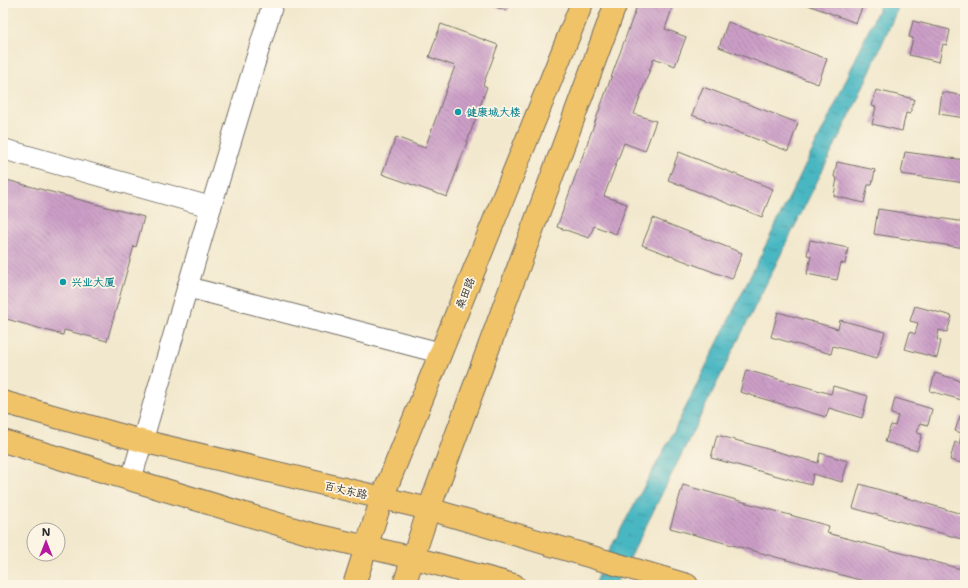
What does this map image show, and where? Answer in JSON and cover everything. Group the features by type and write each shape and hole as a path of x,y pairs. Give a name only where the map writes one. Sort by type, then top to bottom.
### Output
{"main road":[{"name":"桑田路","path":"354,585 382,498 582,3"},
{"path":"404,585 429,509 616,3"},
{"name":"百丈东路","path":"3,402 142,441 429,509 686,585"},
{"path":"3,442 311,534 414,558 514,585"}],"street":[{"path":"131,480 210,207 273,3"},
{"path":"3,149 210,207"},
{"path":"187,287 440,353"}],"water":[{"path":"881,3 900,3 855,105 631,556 615,585 595,585 609,551 671,437 830,115"}],"building":[{"path":"485,3 510,3 507,11"},
{"path":"638,3 674,3 665,29 686,37 675,66 654,58 634,114 656,121 645,151 624,143 604,196 627,204 616,234 594,226 589,238 557,227"},
{"path":"803,3 864,3 856,23"},
{"path":"913,21 950,30 947,45 943,44 939,62 909,55 913,38 909,37"},
{"path":"728,22 827,59 818,84 719,47"},
{"name":"健康城大楼","path":"441,24 498,45 483,85 487,87 447,197 382,174 396,137 425,148 455,66 429,57"},
{"path":"703,87 798,123 788,151 692,115"},
{"path":"876,90 914,99 910,114 906,113 902,131 872,124 876,107 872,106"},
{"path":"942,92 965,96 965,118 939,114"},
{"path":"679,152 773,189 762,217 668,180"},
{"path":"905,152 965,160 965,183 901,174"},
{"path":"837,162 875,170 872,185 868,185 864,203 834,196 837,178 834,177"},
{"name":"兴业大厦","path":"3,179 144,217 136,247 134,246 107,341 64,330 63,335 3,318"},
{"path":"878,209 965,222 965,248 874,234"},
{"path":"653,218 742,253 732,279 642,245"},
{"path":"810,240 848,248 845,264 841,263 837,280 807,274 811,256 807,255"},
{"path":"915,306 952,316 947,332 939,330 937,340 941,341 937,358 905,349 910,332 915,334 918,323 910,321"},
{"path":"778,312 838,329 840,320 885,332 877,358 833,346 831,354 771,337"},
{"path":"746,370 831,394 833,386 868,396 862,418 829,408 826,417 740,392"},
{"path":"935,373 965,382 965,401 930,391"},
{"path":"895,398 932,409 928,425 920,423 917,433 922,434 917,451 885,442 891,425 895,426 898,416 891,414"},
{"path":"960,416 965,417 965,464 950,460 955,442 959,444 962,433 955,431"},
{"path":"717,435 818,463 820,453 848,461 842,482 813,474 811,485 711,458"},
{"path":"860,484 965,515 965,540 853,508"},
{"path":"683,485 829,526 827,533 965,570 965,585 878,585 670,528"}],"place":[{"name":"健康城大楼","path":"458,112"},
{"name":"兴业大厦","path":"63,282"}]}
